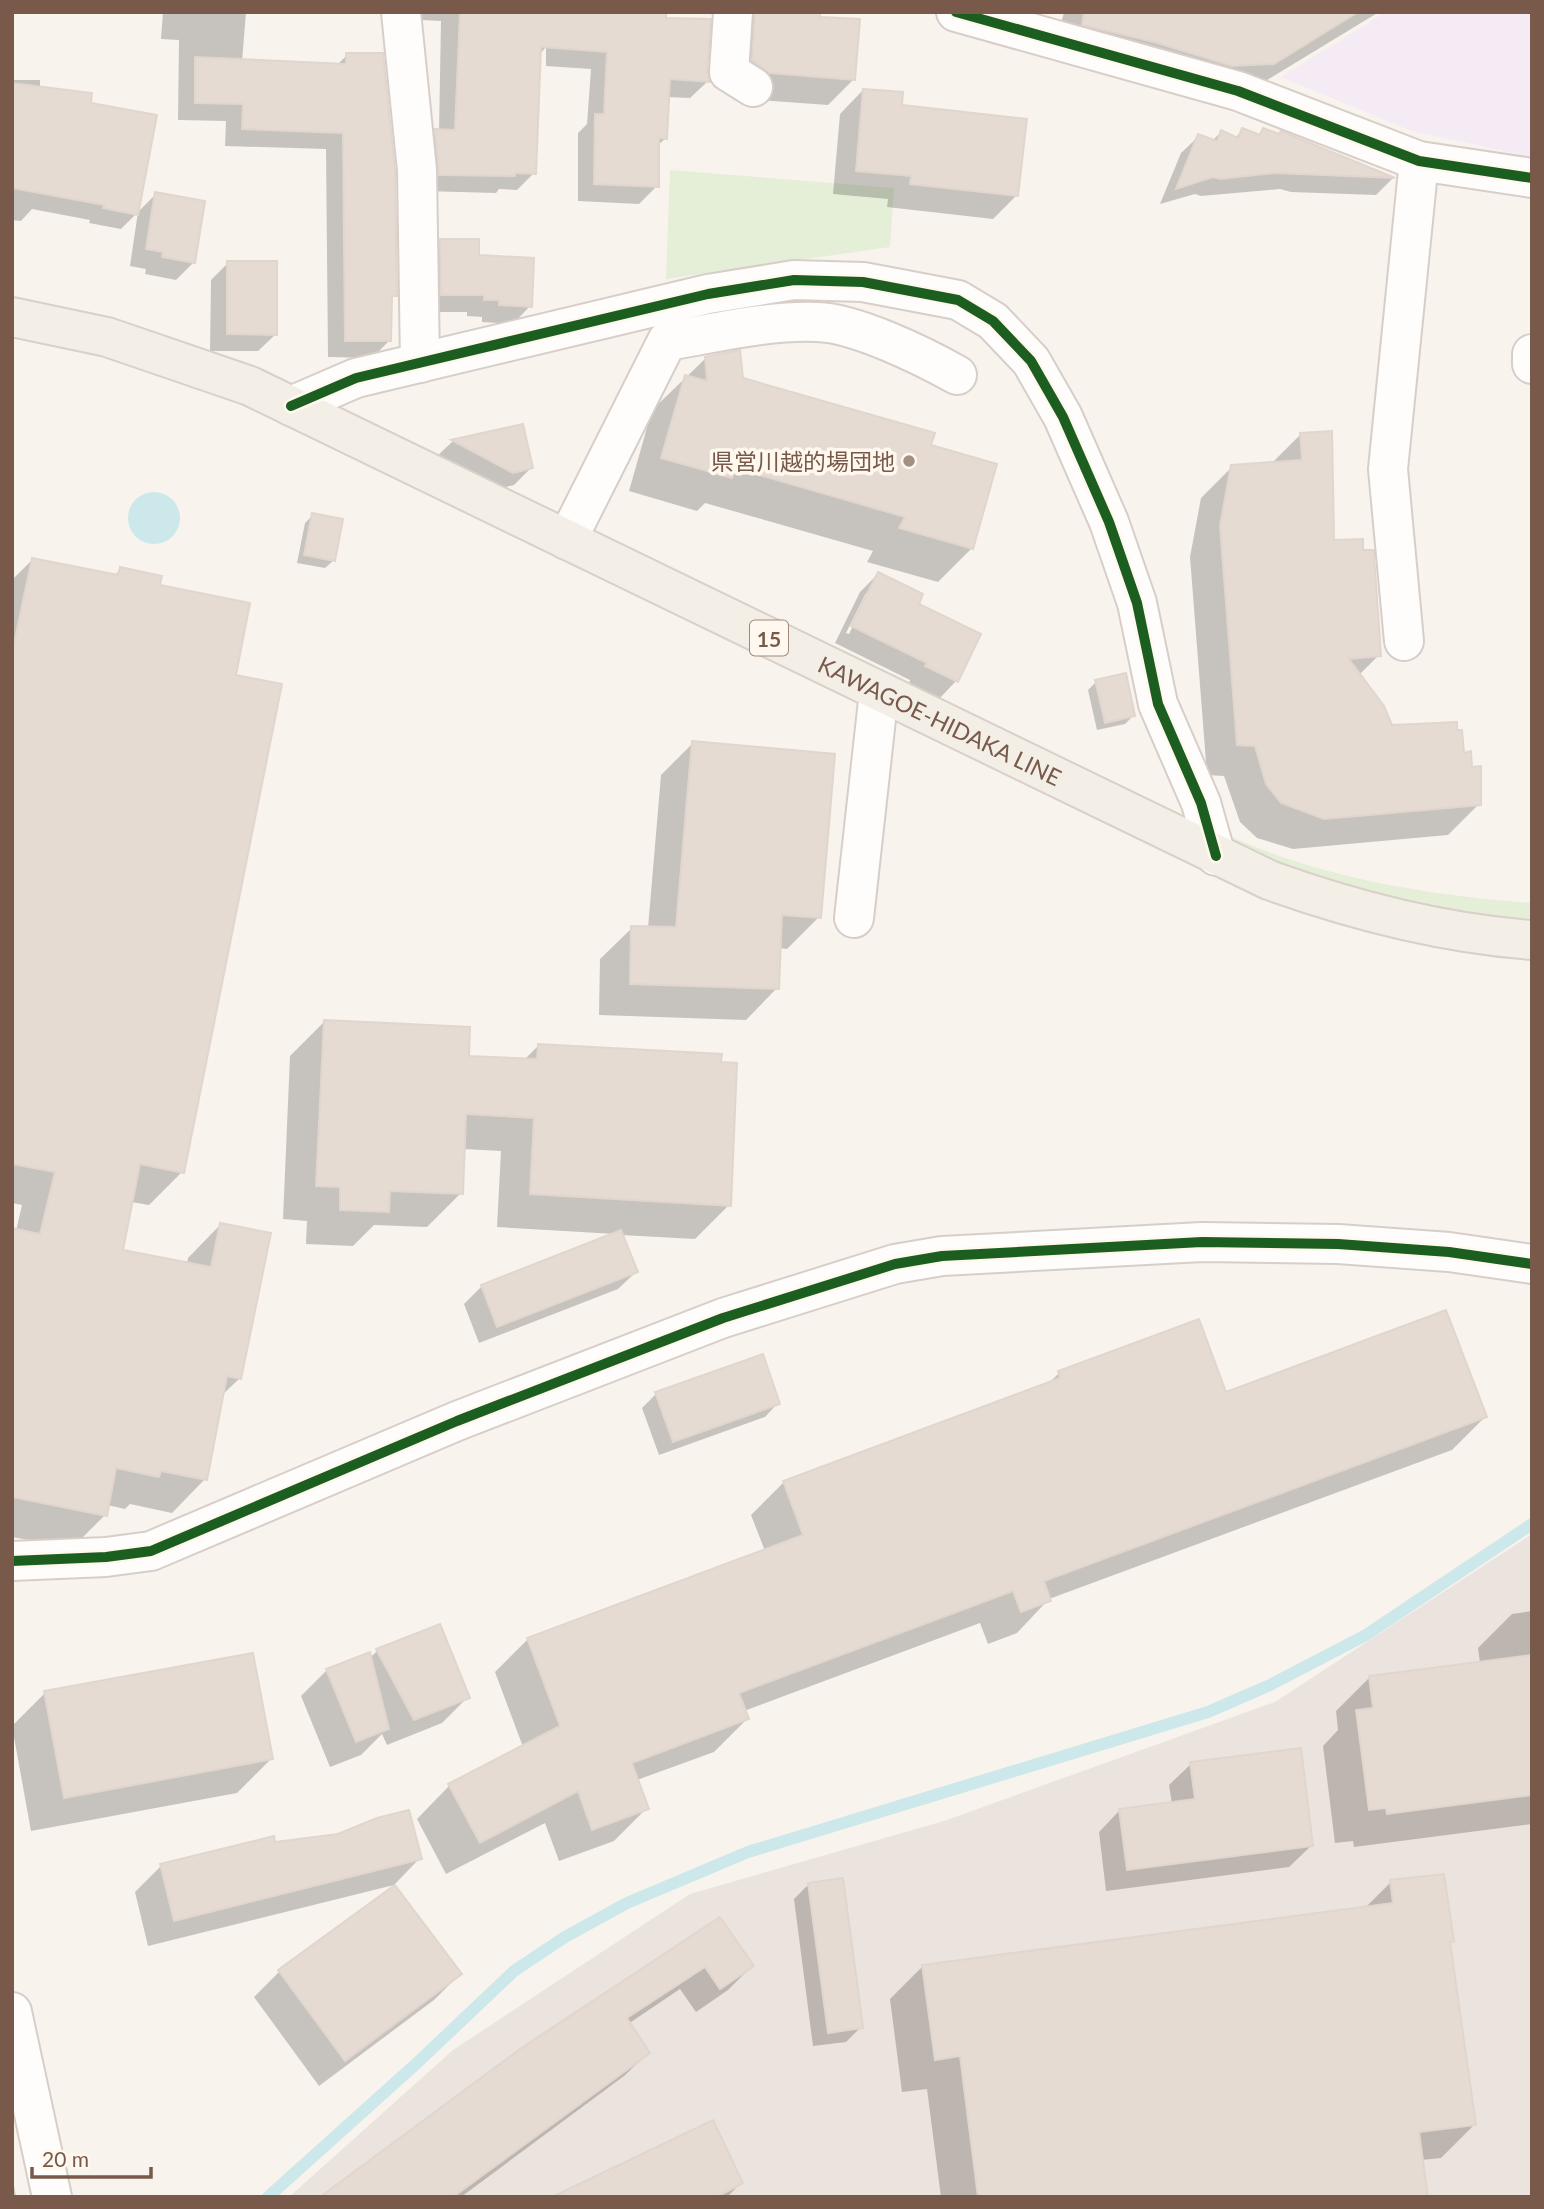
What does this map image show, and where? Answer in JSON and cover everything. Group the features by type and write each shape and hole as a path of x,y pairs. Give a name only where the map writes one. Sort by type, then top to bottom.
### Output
{"main road":[{"name":"KAWAGOE-HIDAKA LINE","path":"12,317 107,337 198,366 291,406 1216,856 1312,896 1438,929 1532,940"}],"street":[{"path":"401,12 417,170 420,363"},
{"path":"733,12 729,72 753,87"},
{"path":"956,12 1238,91 1419,161 1532,178"},
{"path":"1404,640 1388,468 1419,161"},
{"path":"291,406 356,378 708,293 793,280 863,282 914,289 958,300 993,321 1031,361 1063,417 1109,522 1137,603 1158,704 1201,803 1216,856"},
{"path":"567,540 667,341 760,326 819,322 916,352 957,375"},
{"path":"1532,354 1532,364"},
{"path":"854,918 879,692"},
{"path":"12,1561 106,1557 151,1551 457,1421 723,1318 895,1264 942,1256 1202,1242 1338,1244 1449,1252 1532,1265"},
{"path":"12,2012 52,2197"}],"shaded area":[{"path":"1386,12 1532,12 1532,157 1412,131 1281,77"},
{"path":"1532,1534 1532,2197 289,2197 453,2050 690,1894 944,1821 1275,1702"}],"green space":[{"path":"670,170 894,188 890,247 666,279"},
{"path":"1223,833 1297,862 1374,882 1453,895 1532,903 1532,919 1455,912 1379,895 1232,845"}],"water":[{"path":"154,492 164,494 172,500 178,508 178,528 172,536 164,542 154,544 144,542 136,536 130,528 128,518 130,508 136,500 144,494"}],"building":[{"path":"460,12 666,12 666,18 711,19 707,71 710,82 670,79 667,139 659,138 659,187 594,184 595,114 604,114 607,52 541,47 536,174 439,175 435,129 455,130"},
{"path":"755,12 820,12 820,17 860,19 855,80 769,73 752,60"},
{"path":"1084,12 1358,12 1274,64 1232,66 1154,42 1082,25"},
{"path":"346,53 383,53 395,171 397,296 392,296 391,341 345,341 343,133 242,129 243,104 195,103 195,57 346,64"},
{"path":"12,83 92,93 91,103 157,115 138,215 103,208 104,205 12,188"},
{"path":"863,89 903,92 902,105 1027,119 1018,196 910,184 911,176 856,171"},
{"path":"1242,128 1260,135 1263,128 1279,134 1281,131 1395,178 1275,173 1220,179 1213,177 1176,189 1198,134 1217,141 1221,130 1238,138"},
{"path":"155,192 205,201 195,263 162,257 163,252 146,249"},
{"path":"440,239 479,239 479,255 534,258 532,307 499,305 499,300 484,300 484,295 441,295"},
{"path":"227,261 277,261 277,335 227,334"},
{"name":"県営川越的場団地","path":"740,350 743,378 935,433 931,445 997,464 973,549 899,528 905,517 735,468 732,478 661,458 685,375 707,381 705,357"},
{"path":"523,424 533,468 513,473 451,440"},
{"path":"1332,431 1334,540 1363,539 1363,550 1374,550 1381,656 1349,659 1384,706 1392,725 1457,722 1457,730 1462,730 1464,753 1471,751 1472,767 1481,766 1481,805 1324,819 1281,803 1266,784 1255,746 1237,745 1220,526 1231,465 1302,460 1300,433"},
{"path":"312,513 343,519 335,561 304,555"},
{"path":"32,558 118,575 120,567 162,576 160,585 250,603 236,675 282,684 184,1173 140,1164 123,1250 211,1267 220,1223 271,1233 241,1379 227,1376 207,1480 161,1471 159,1477 116,1468 107,1516 12,1497 12,1228 40,1234 55,1172 12,1164 12,653"},
{"path":"878,572 923,594 919,604 981,634 958,682 925,666 927,663 851,626"},
{"path":"1126,673 1135,716 1105,723 1095,680"},
{"path":"692,741 835,754 821,918 782,915 779,989 630,984 631,926 676,927"},
{"path":"324,1020 470,1027 469,1056 537,1059 538,1044 722,1054 721,1062 737,1063 731,1206 530,1194 534,1118 466,1114 463,1194 390,1191 389,1212 340,1210 340,1187 316,1186"},
{"path":"621,1230 638,1272 497,1327 481,1285"},
{"path":"1446,1310 1487,1417 1044,1581 1051,1601 1021,1612 1013,1591 739,1693 749,1719 632,1763 649,1809 592,1830 578,1791 480,1843 448,1784 560,1726 527,1638 803,1535 783,1481 1060,1378 1058,1371 1199,1319 1226,1392"},
{"path":"763,1354 780,1404 673,1442 655,1392"},
{"path":"440,1624 470,1698 414,1720 376,1649"},
{"path":"370,1652 389,1729 356,1742 326,1669"},
{"path":"253,1653 273,1759 64,1798 44,1691"},
{"path":"1532,1655 1532,1795 1387,1814 1386,1808 1369,1810 1356,1710 1373,1708 1369,1676"},
{"path":"1301,1748 1313,1846 1127,1870 1119,1809 1195,1799 1190,1762"},
{"path":"409,1810 422,1859 174,1921 160,1864 274,1836 275,1842 338,1834 377,1818"},
{"path":"1444,1874 1454,1942 1450,1942 1476,2125 1419,2132 1428,2197 978,2197 960,2056 935,2060 922,1965 1393,1903 1390,1880"},
{"path":"843,1878 863,2028 828,2033 808,1883"},
{"path":"395,1885 462,1974 345,2061 278,1970"},
{"path":"720,1917 754,1966 720,1989 705,1967 627,2018 650,2053 453,2197 320,2197 523,2047"},
{"path":"713,2120 743,2183 717,2197 552,2197"}],"waterway":[{"path":"268,2197 417,2063 514,1971 565,1937 627,1903 748,1852 1208,1712 1270,1685 1366,1635 1532,1524"}],"cycle path":[{"path":"956,12 1238,91 1419,161 1532,178"},
{"path":"291,406 356,378 708,294 794,280 863,282 958,300 993,321 1031,361 1063,417 1109,522 1137,603 1158,704 1201,803 1216,856"},
{"path":"12,1561 106,1557 151,1551 457,1421 723,1318 895,1264 942,1256 1202,1242 1338,1244 1449,1252 1532,1264"}],"place":[{"name":"県営川越的場団地","path":"909,461"}]}
